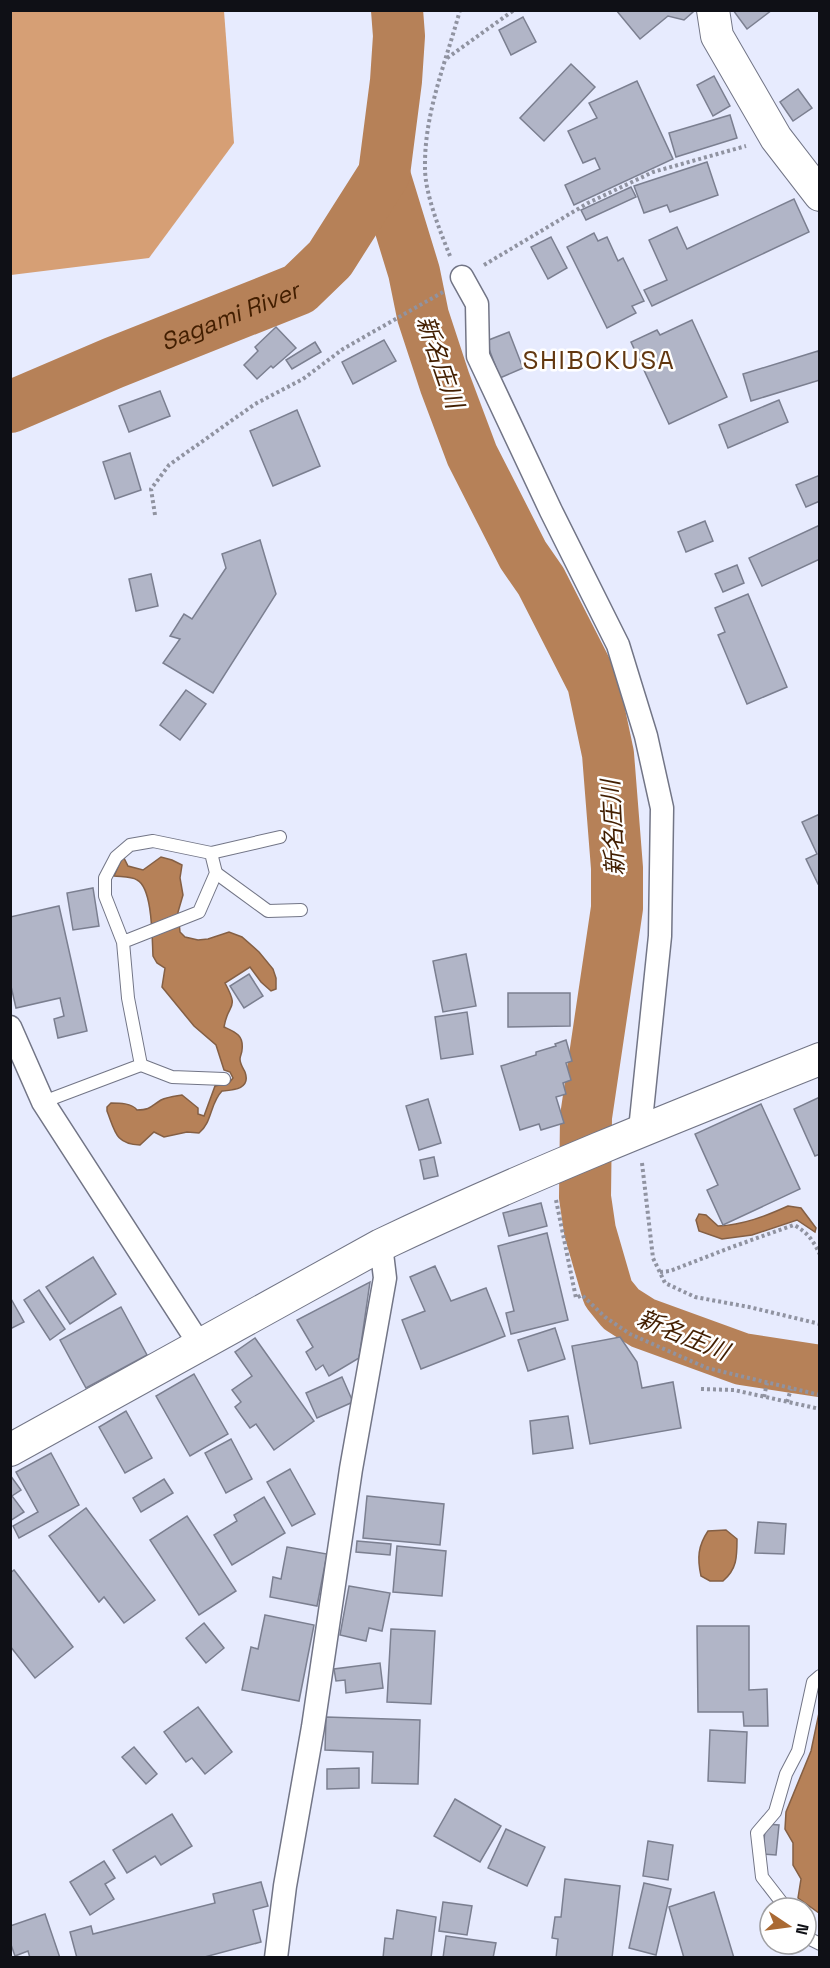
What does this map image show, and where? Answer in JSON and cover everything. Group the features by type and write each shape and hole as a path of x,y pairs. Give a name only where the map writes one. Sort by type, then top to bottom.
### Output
{"street":[{"path":"713,10 717,36 776,138 819,195"},
{"path":"458,282 477,304 478,356 551,512 618,645 646,736 662,808 660,936 636,1132"},
{"path":"10,1027 43,1102 200,1345"},
{"path":"10,1450 381,1245 437,1218 554,1181 636,1132 819,1059"},
{"path":"276,1958 285,1886 313,1728 351,1469 386,1278 381,1245"}],"lane":[{"path":"141,1065 128,998 123,942 105,896 105,878 116,856 129,845 153,841 211,853 280,837"},
{"path":"123,942 199,912 216,873 211,853"},
{"path":"216,873 268,911 301,910"},
{"path":"43,1102 141,1065 172,1077 224,1079"},
{"path":"777,1896 762,1877 757,1833 775,1812 786,1774 798,1751 813,1682 819,1676"}],"path":[{"path":"458,282 434,216 424,170 429,116 460,10"},
{"path":"447,58 514,10"},
{"path":"155,515 151,489 168,465 255,404 303,379 343,349 588,203 653,172 776,138"},
{"path":"636,1132 653,1258 665,1283 695,1297 819,1324"},
{"path":"554,1181 576,1298 582,1295 605,1317 630,1334 707,1368 819,1395"},
{"path":"660,1272 670,1271 794,1225 803,1230 819,1255"},
{"path":"764,1397 767,1383"},
{"path":"701,1389 734,1390 819,1409"},
{"path":"787,1402 791,1389"}],"shaded area":[{"path":"10,11 224,11 234,143 149,258 11,275"},
{"path":"123,856 128,866 143,870 161,857 182,865 180,878 183,895 178,912 180,932 185,937 198,940 229,932 242,937 259,952 273,969 276,978 276,989 271,991 250,967 225,983 232,998 232,1006 224,1027 235,1033 242,1041 240,1061 246,1078 244,1085 222,1091 215,1101 206,1124 199,1133 187,1132 164,1137 154,1132 140,1145 125,1142 117,1135 107,1111 111,1103 125,1104 142,1110 163,1099 182,1095 198,1108 198,1114 204,1116 215,1086 229,1083 233,1078 230,1072 224,1070 216,1045 194,1026 162,987 165,968 157,963 153,956 151,915 146,893 137,880 114,876"},
{"path":"788,1206 801,1208 816,1228 815,1232 797,1220 752,1235 722,1239 699,1231 696,1220 699,1214 706,1215 718,1226 736,1224"},
{"path":"726,1530 737,1539 735,1562 731,1572 723,1581 710,1581 701,1576 700,1547 708,1531"},
{"path":"819,1713 820,1913 818,1912 818,1896 798,1896 801,1879 793,1865 793,1843 785,1829 786,1812 811,1751"}],"building":[{"path":"616,10 692,10 693,12 684,20 668,16 640,39"},
{"path":"733,10 772,10 747,29"},
{"path":"523,17 536,42 511,55 499,30"},
{"path":"571,64 595,87 544,141 520,118"},
{"path":"714,76 730,106 713,116 697,85"},
{"path":"637,81 673,159 574,205 565,185 600,169 595,158 583,163 568,131 597,118 589,103"},
{"path":"798,89 812,108 793,121 780,102"},
{"path":"730,115 737,138 676,157 669,133"},
{"path":"707,162 718,195 670,212 667,205 644,213 634,186"},
{"path":"631,187 636,197 586,220 581,210"},
{"path":"794,199 809,232 652,306 644,290 667,280 649,240 677,227 687,249"},
{"path":"594,233 598,241 607,237 618,261 623,258 644,301 632,306 636,313 607,328 567,247"},
{"path":"551,237 567,268 548,279 531,247"},
{"path":"692,320 727,397 669,424 631,342 657,330 660,335"},
{"path":"276,327 296,348 257,379 244,365 258,351 255,347"},
{"path":"509,332 523,368 500,378 486,341"},
{"path":"384,340 396,361 353,384 342,362"},
{"path":"315,342 321,352 292,369 286,360"},
{"path":"818,351 820,380 751,401 743,374"},
{"path":"160,391 170,416 129,432 119,406"},
{"path":"779,400 788,422 728,448 719,425"},
{"path":"297,410 320,466 273,486 250,431"},
{"path":"130,453 141,490 115,499 103,462"},
{"path":"820,475 820,501 806,507 796,485"},
{"path":"705,521 713,541 686,552 678,532"},
{"path":"820,525 820,559 762,586 749,558"},
{"path":"260,540 276,594 213,693 163,663 180,639 170,636 184,614 192,619 226,568 222,554"},
{"path":"737,565 744,583 723,592 715,574"},
{"path":"151,574 158,606 136,611 129,579"},
{"path":"748,594 787,687 747,704 718,635 725,632 715,608"},
{"path":"186,690 206,704 180,740 160,725"},
{"path":"820,814 820,883 818,884 806,859 817,854 802,822"},
{"path":"93,888 99,926 73,930 67,893"},
{"path":"59,906 87,1031 58,1038 54,1019 64,1016 60,998 16,1008 10,982 10,917"},
{"path":"466,954 476,1006 443,1012 433,961"},
{"path":"249,974 263,996 244,1008 230,986"},
{"path":"508,993 570,993 570,1026 508,1027"},
{"path":"467,1012 473,1054 441,1059 435,1017"},
{"path":"566,1040 572,1061 566,1063 571,1080 563,1083 566,1094 556,1097 564,1123 541,1130 539,1124 520,1130 501,1066 536,1055 536,1052 556,1046 555,1044"},
{"path":"820,1097 820,1154 815,1156 794,1109"},
{"path":"428,1099 441,1143 419,1150 406,1106"},
{"path":"761,1104 800,1189 723,1225 707,1190 718,1185 695,1134"},
{"path":"434,1157 438,1176 424,1179 420,1160"},
{"path":"541,1203 547,1226 509,1236 503,1213"},
{"path":"547,1233 568,1320 511,1334 506,1313 514,1311 498,1246"},
{"path":"93,1257 116,1294 70,1324 46,1287"},
{"path":"435,1266 451,1301 486,1288 505,1336 421,1369 402,1320 425,1311 410,1277"},
{"path":"370,1282 359,1358 329,1376 323,1365 316,1370 306,1352 313,1347 297,1320"},
{"path":"39,1290 65,1329 50,1340 24,1300"},
{"path":"10,1297 24,1322 10,1329"},
{"path":"121,1307 147,1355 86,1388 60,1340"},
{"path":"555,1328 565,1359 528,1371 518,1340"},
{"path":"620,1337 637,1362 642,1388 673,1382 681,1428 590,1444 572,1346"},
{"path":"255,1338 314,1421 274,1450 256,1424 250,1428 235,1407 241,1402 232,1390 252,1376 235,1352"},
{"path":"194,1374 228,1434 190,1456 156,1396"},
{"path":"342,1377 353,1402 317,1418 306,1393"},
{"path":"126,1411 152,1458 125,1473 99,1427"},
{"path":"568,1416 573,1448 533,1454 530,1421"},
{"path":"231,1439 252,1479 226,1493 205,1453"},
{"path":"51,1453 79,1505 19,1538 13,1526 38,1512 16,1472"},
{"path":"290,1469 315,1514 292,1526 267,1482"},
{"path":"10,1475 21,1490 12,1496 24,1512 10,1521"},
{"path":"164,1479 173,1493 141,1512 133,1498"},
{"path":"367,1496 444,1504 440,1545 363,1538"},
{"path":"264,1497 285,1533 232,1565 214,1535 237,1521 234,1515"},
{"path":"86,1508 155,1600 124,1623 104,1597 99,1602 49,1536"},
{"path":"187,1516 236,1591 199,1615 150,1540"},
{"path":"758,1522 786,1524 784,1554 755,1553"},
{"path":"357,1541 391,1544 390,1555 356,1552"},
{"path":"397,1546 446,1551 442,1596 393,1592"},
{"path":"287,1547 327,1554 317,1606 270,1597 273,1577 281,1579"},
{"path":"14,1570 73,1647 35,1678 10,1646 10,1573"},
{"path":"349,1586 390,1593 382,1631 369,1628 366,1641 340,1635"},
{"path":"265,1615 314,1625 299,1701 242,1690 251,1647 258,1649"},
{"path":"204,1623 224,1648 206,1663 186,1638"},
{"path":"697,1626 749,1626 749,1690 767,1689 768,1726 744,1726 743,1712 698,1712"},
{"path":"391,1629 435,1631 431,1704 387,1702"},
{"path":"380,1663 383,1688 346,1693 345,1680 336,1681 334,1669"},
{"path":"198,1707 232,1752 205,1774 192,1758 186,1762 164,1732"},
{"path":"326,1717 420,1720 418,1784 372,1783 373,1752 325,1750"},
{"path":"710,1730 747,1732 745,1783 708,1781"},
{"path":"134,1747 157,1774 146,1784 122,1757"},
{"path":"359,1768 359,1788 327,1789 327,1769"},
{"path":"455,1799 501,1826 480,1862 434,1836"},
{"path":"172,1814 192,1846 161,1865 155,1856 127,1873 113,1850"},
{"path":"766,1824 779,1825 776,1855 762,1854"},
{"path":"506,1829 545,1847 527,1886 488,1868"},
{"path":"648,1841 673,1845 668,1880 643,1876"},
{"path":"104,1861 115,1878 105,1884 114,1899 90,1915 70,1882"},
{"path":"565,1879 620,1886 612,1958 556,1958 558,1939 552,1938 555,1917 561,1917"},
{"path":"261,1882 268,1906 253,1910 261,1942 201,1958 77,1958 70,1932 91,1926 93,1934 215,1903 213,1894"},
{"path":"644,1883 671,1889 656,1955 629,1948"},
{"path":"714,1892 734,1958 684,1958 669,1907"},
{"path":"443,1902 472,1906 467,1935 439,1931"},
{"path":"397,1910 436,1917 431,1958 383,1958 385,1938 393,1939"},
{"path":"45,1914 60,1958 30,1958 28,1951 15,1956 10,1942 10,1926"},
{"path":"446,1936 496,1943 493,1958 443,1958"}],"waterway":[{"name":"Sagami River","path":"10,407 113,363 299,289 330,259 384,174 396,81 399,36 397,10"},
{"name":"新名庄川","path":"384,174 414,272 423,316 472,455 523,555 541,581 593,683 608,754 617,868 617,908 586,1117 585,1197 590,1231 608,1293 621,1309 643,1323 742,1359 820,1371"}],"district":[{"name":"SHIBOKUSA","path":"599,360"}]}
